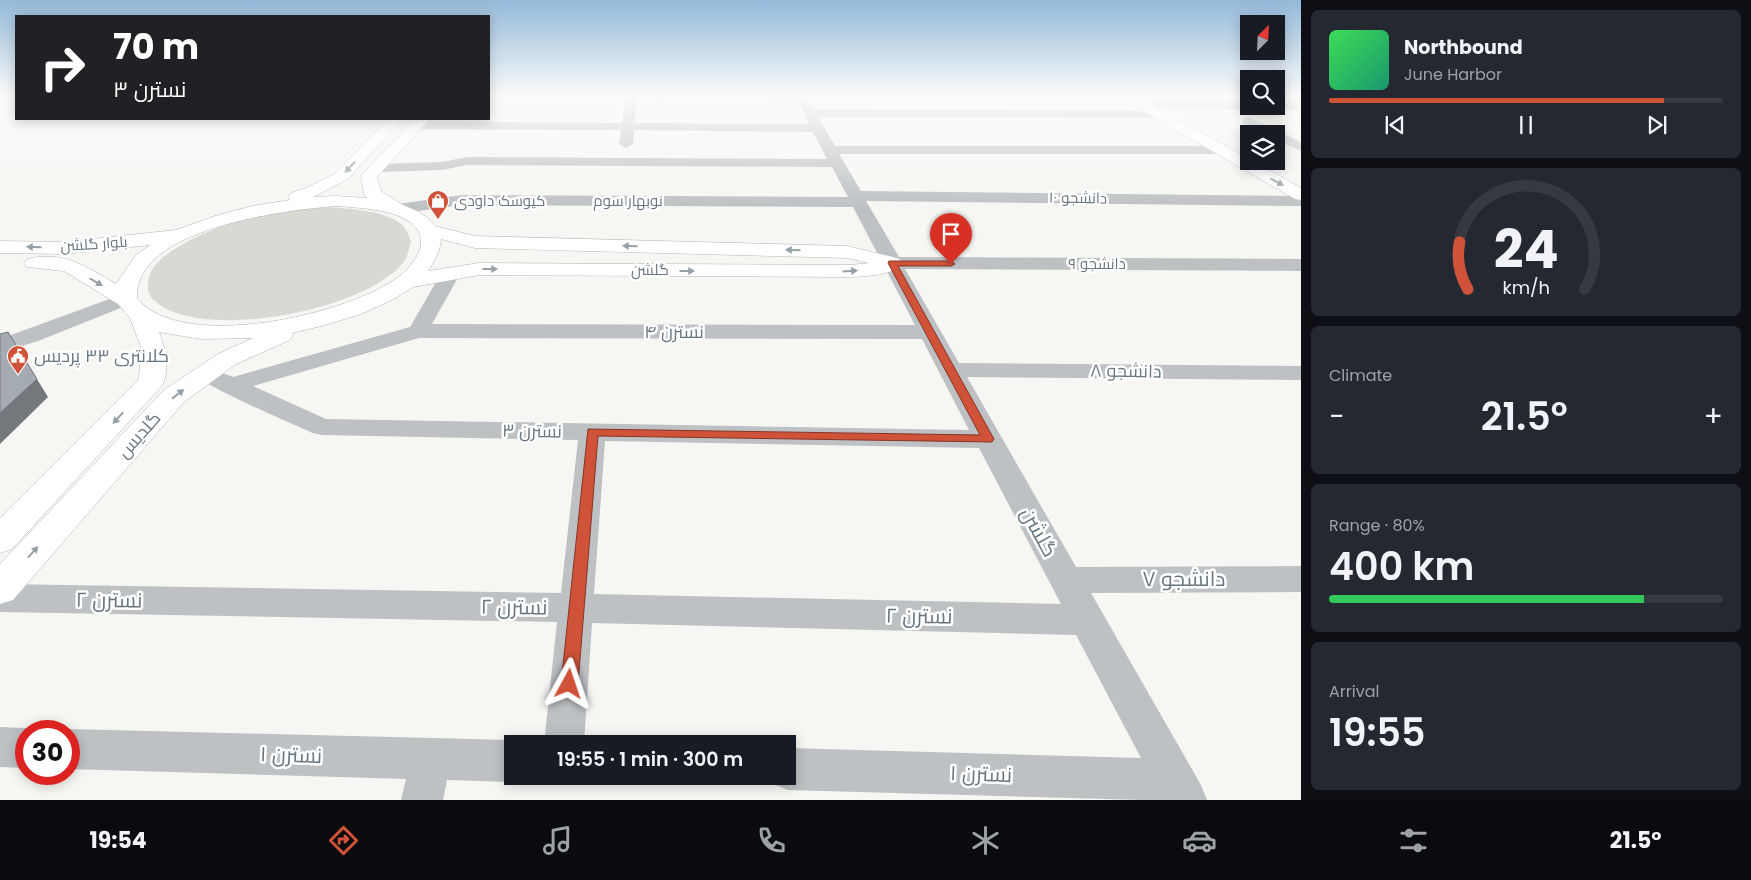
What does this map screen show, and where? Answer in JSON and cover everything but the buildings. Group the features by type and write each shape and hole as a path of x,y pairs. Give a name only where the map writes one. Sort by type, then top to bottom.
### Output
{"main road":[{"path":"133,307 127,282 138,264 159,247 187,232 223,219 262,209 312,192 342,176 381,134"},
{"path":"309,322 356,307 381,296 407,281 425,262 432,245 429,230 417,218 397,209 373,194 369,176 408,134"},
{"path":"1198,134 1301,195"},
{"path":"1210,134 1240,149"},
{"path":"1280,170 1301,182"},
{"path":"262,209 300,203 336,201 369,203 397,209"},
{"name":"گلشن","path":"429,230 475,242 848,252 892,263"},
{"name":"بلوار گلشن","path":"0,247 64,248 113,244 187,232"},
{"name":"بلوار گلشن","path":"0,262 69,265 133,307 168,327 209,333 258,331 309,322"},
{"name":"گلشن","path":"407,281 479,269 851,272 874,269 892,263"},
{"name":"گلدیس","path":"0,540 152,381 153,346 133,307"},
{"name":"گلدیس","path":"0,589 174,396 218,379 228,360 309,322"}],"street":[{"path":"624,161 627,134"},
{"path":"377,168 442,166 467,161 624,161 766,134"},
{"name":"گلشن","path":"821,134 1181,790"},
{"path":"968,134 1222,150"},
{"path":"1285,139 1301,147"},
{"name":"دانشجو ۱۰","path":"857,199 1301,201"},
{"name":"نوبهار سوم","path":"397,209 462,200 857,199"},
{"name":"دانشجو ۹","path":"892,263 1301,265"},
{"path":"418,331 450,274"},
{"path":"0,346 133,307"},
{"name":"نسترن ۴","path":"218,379 418,331 930,332"},
{"name":"دانشجو ۸","path":"950,370 1301,373"},
{"name":"نسترن ۳","path":"218,379 322,427 988,439"},
{"path":"565,735 592,432"},
{"name":"دانشجو ۷","path":"1066,580 1301,579"},
{"name":"نسترن ۲","path":"0,598 576,608 1088,620"},
{"path":"0,747 15,748"},
{"name":"نسترن ۱","path":"80,749 504,761"},
{"path":"422,800 431,759"},
{"name":"نسترن ۱","path":"796,769 1181,790"}],"shaded area":[{"path":"328,207 369,211 397,221 407,232 411,242 405,260 386,278 358,293 323,306 284,315 245,320 209,319 178,313 155,301 150,296 148,284 152,270 167,254 188,241 207,232 246,219 287,211"}],"place":[{"name":"کیوسک داودی","path":"438,220"},
{"name":"کلانتری ۳۳ پردیس","path":"18,375"}],"route":[{"path":"569,684 592,432 988,439 892,263 951,264"}]}
